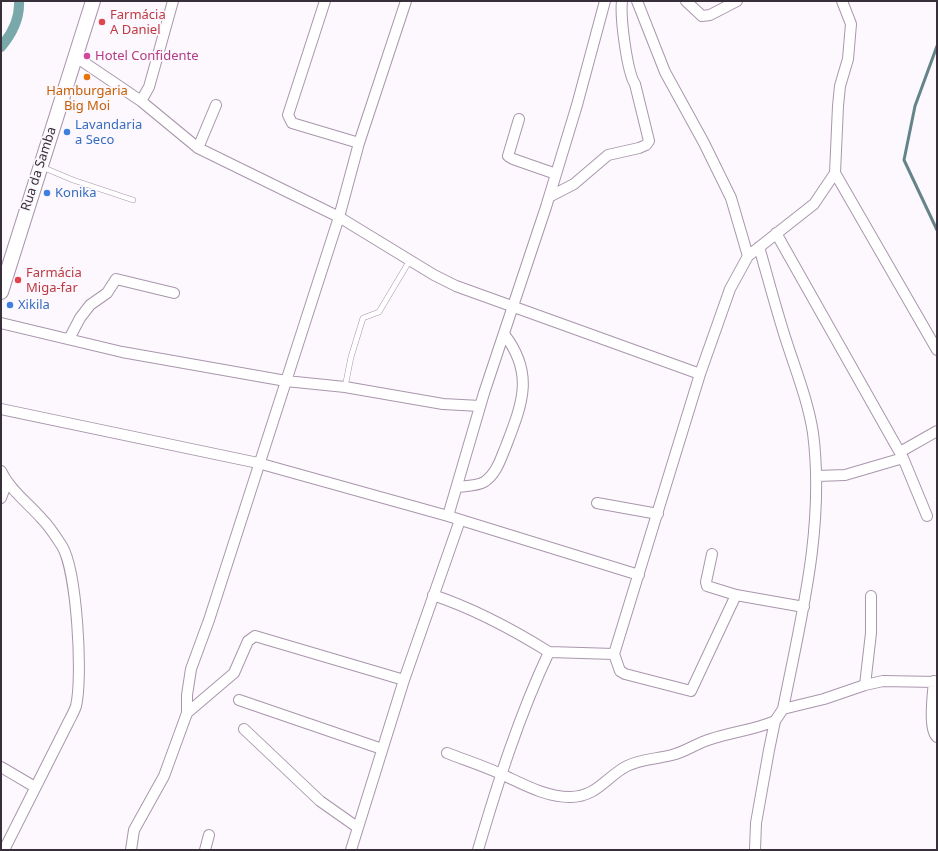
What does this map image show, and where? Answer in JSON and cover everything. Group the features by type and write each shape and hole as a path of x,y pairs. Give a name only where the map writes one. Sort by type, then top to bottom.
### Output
{"main road":[{"name":"Rua da Samba","path":"1,265 24,183 84,1"},
{"name":"Rua da Samba","path":"1,292 93,1"}],"street":[{"path":"141,100 149,87 173,1"},
{"path":"325,1 288,118 292,123 359,142"},
{"path":"131,850 134,830 164,776 187,713 187,695 191,669 209,620 258,463 339,217 359,142 406,1"},
{"path":"448,516 480,406 549,197 581,90 605,1"},
{"path":"549,197 574,184 608,155 639,148 646,145 649,141 636,84 631,77 623,26 622,1"},
{"path":"638,1 664,72 704,143 730,198 748,256"},
{"path":"686,1 702,16 710,15 737,1"},
{"path":"736,595 714,639 691,691 625,674 620,670 614,654 700,374 730,289 748,256 814,204 835,173 840,86 848,59 852,24 842,1"},
{"path":"76,57 141,100 198,148 339,217 434,275 456,286 700,374"},
{"path":"198,148 216,104"},
{"path":"519,119 508,156 556,174"},
{"path":"835,173 937,350"},
{"path":"776,233 902,455 927,516"},
{"path":"756,850 756,823 775,721 783,709 813,557 817,476 813,432 806,398 786,339 759,247"},
{"path":"69,339 80,318 90,305 107,293 116,279 174,293"},
{"path":"1,323 122,352 286,381 345,387 443,404 480,406"},
{"path":"457,487 484,483 491,477 500,461 518,414 524,388 523,379 516,352 504,334"},
{"path":"1,409 258,463 448,516 639,575"},
{"path":"817,476 845,475 902,455 937,431"},
{"path":"1,471 6,482 44,520 68,557 71,571 78,636 79,686 76,707 4,850"},
{"path":"1,498 6,482"},
{"path":"597,503 658,514"},
{"path":"351,850 404,680 460,520"},
{"path":"712,554 706,585 736,595 804,607"},
{"path":"433,595 459,603 488,617 549,652 614,654"},
{"path":"865,684 871,633 871,596"},
{"path":"187,713 234,673 248,640 254,636 404,680"},
{"path":"478,850 500,773 531,691 549,652"},
{"path":"783,709 837,695 865,684 896,680 936,681 932,723 933,732 937,737"},
{"path":"239,700 314,724 382,749"},
{"path":"447,753 500,773 530,788 556,796 579,796 587,794 604,785 626,766 637,762 674,755 706,740 746,731 775,721"},
{"path":"244,729 320,801 357,828"},
{"path":"1,767 35,787"},
{"path":"205,850 209,835"}],"lane":[{"path":"40,166 73,180 133,200"},
{"path":"345,387 351,357 363,318 378,312 410,259"}],"waterway":[{"path":"1,47 9,37 17,20 19,1"},
{"path":"937,46 915,106 904,160 937,230"}],"place":[{"name":"Farmácia A Daniel","path":"102,22"},
{"name":"Hotel Confidente","path":"87,56"},
{"name":"Hamburgaria Big Moi","path":"87,77"},
{"name":"Lavandaria a Seco","path":"67,132"},
{"name":"Konika","path":"47,193"},
{"name":"Farmácia Miga-far","path":"18,280"},
{"name":"Xikila","path":"10,305"}]}
